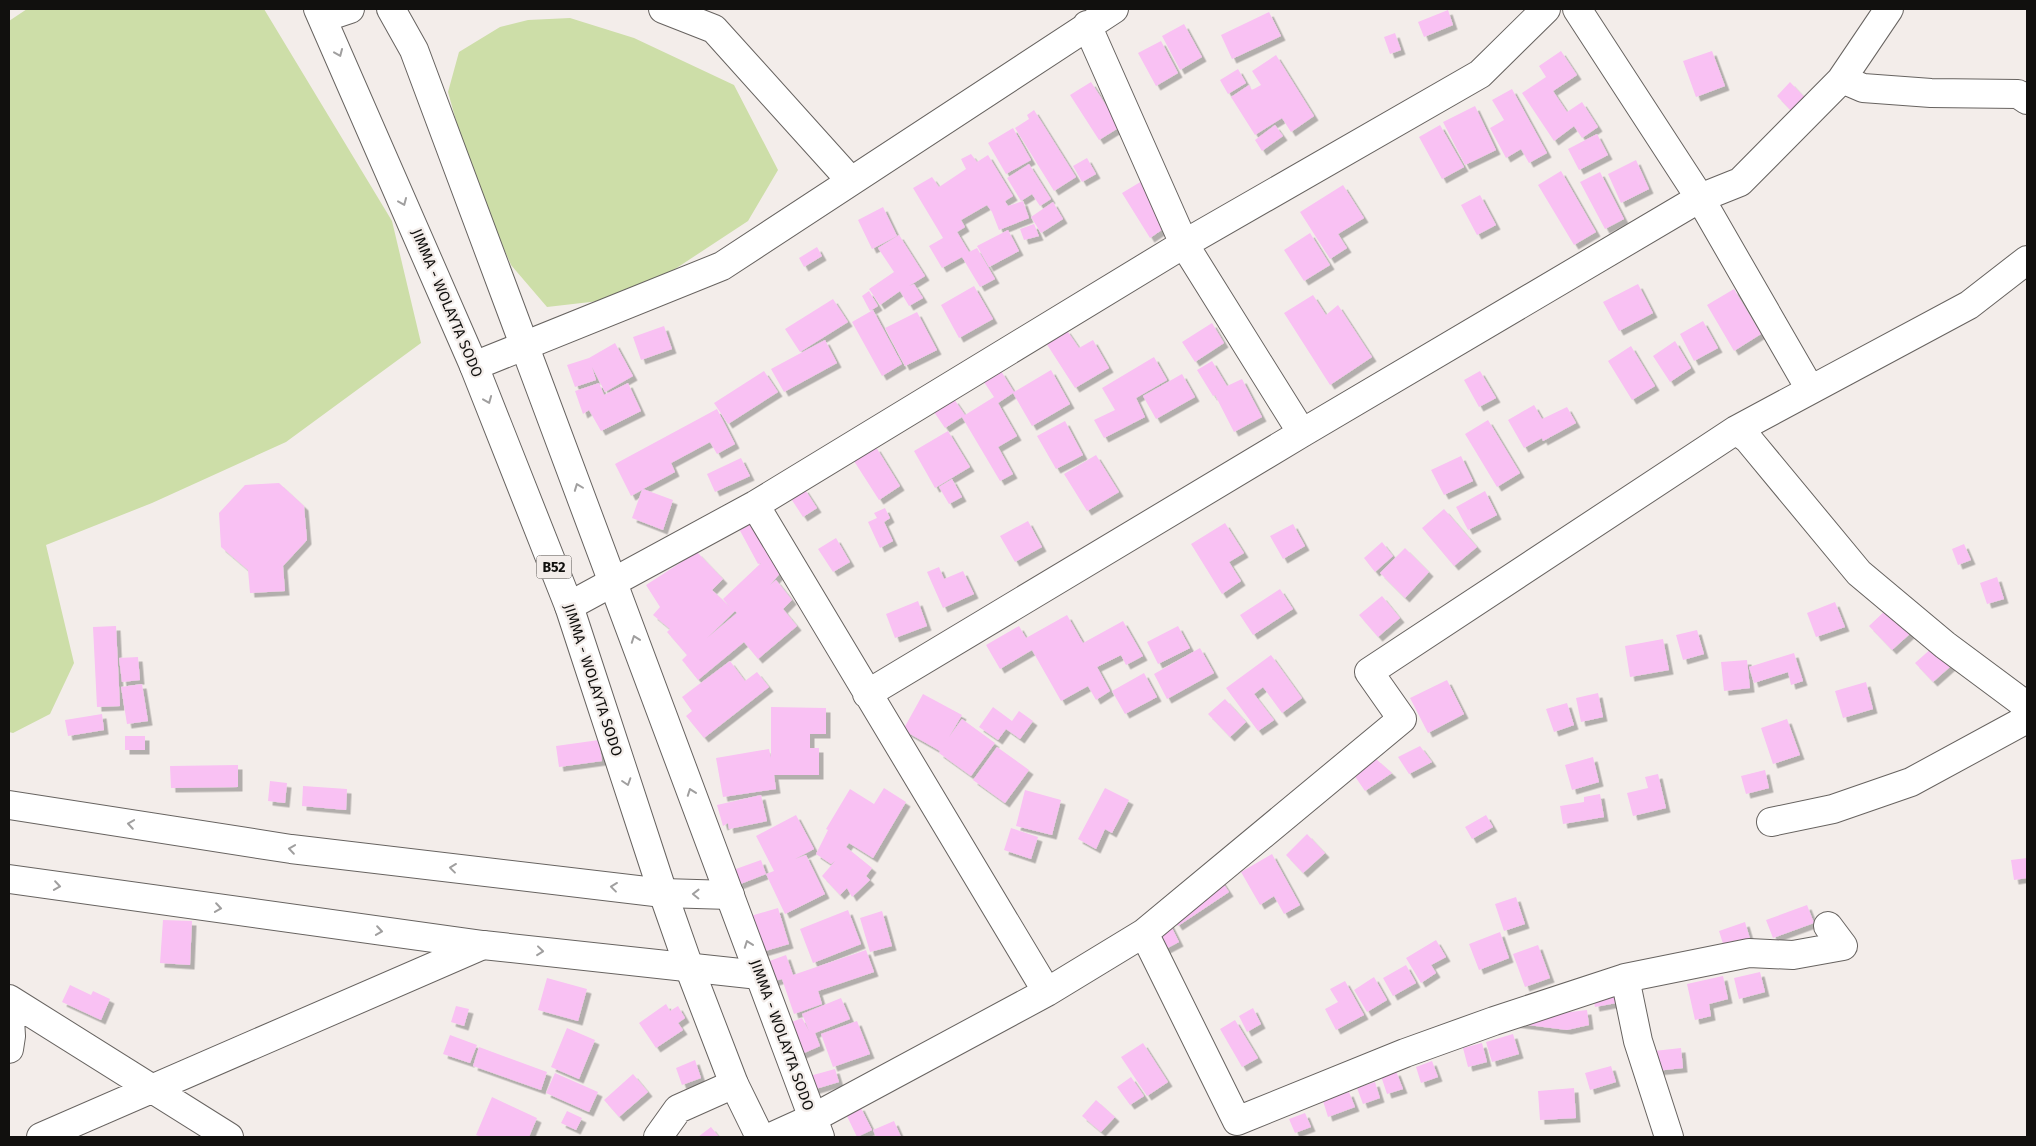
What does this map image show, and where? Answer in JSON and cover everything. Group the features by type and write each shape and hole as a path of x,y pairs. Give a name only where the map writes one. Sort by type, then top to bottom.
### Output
{"main road":[{"path":"321,13 350,9"},
{"name":"JIMMA - WOLAYTA SODO","path":"391,9 414,50 816,1128"},
{"path":"663,9 714,28 852,181"},
{"path":"474,366 722,266 1114,9"},
{"path":"569,606 755,505 1184,244 1480,74 1546,9"},
{"path":"1578,9 1700,198 1810,389"},
{"path":"1839,83 1889,9"},
{"name":"JIMMA - WOLAYTA SODO","path":"321,13 474,366 569,606 689,967 734,1084 760,1137"},
{"path":"1087,25 1184,244 1302,433"},
{"path":"867,694 1302,433 1700,198 1740,182 1842,79 1863,88 1931,94 2018,94 2027,100"},
{"path":"771,1137 816,1128 1144,933 1402,719 1370,672 1736,430 1969,305 2027,260"},
{"path":"1736,430 1748,439 1859,573 1945,645 2027,706"},
{"path":"755,505 1047,992"},
{"path":"1771,822 1833,809 1911,782 2027,719"},
{"path":"9,805 291,849 663,893 730,895"},
{"path":"9,879 482,945 760,975"},
{"path":"1144,933 1237,1122 1405,1053 1494,1021 1625,978 1748,953 1793,955 1843,946 1828,926"},
{"path":"41,1137 482,945"},
{"path":"1625,978 1638,1041 1669,1137"},
{"path":"9,1001 229,1137"},
{"path":"9,1001 11,1036 9,1049"},
{"path":"658,1137 678,1110 734,1084"}],"green space":[{"path":"27,9 264,9 392,221 421,343 286,442 152,503 46,545 74,663 50,714 13,733 9,732 9,21"},
{"path":"570,18 634,38 734,85 778,170 748,221 672,271 599,301 547,307 511,265 470,171 448,92 459,52 500,27 528,20"}],"building":[{"path":"1448,10 1453,25 1424,37 1418,22"},
{"path":"1269,12 1281,36 1232,59 1221,35"},
{"path":"1184,24 1202,57 1180,70 1162,36"},
{"path":"1395,33 1401,50 1390,54 1384,37"},
{"path":"1161,41 1178,73 1156,86 1138,53"},
{"path":"1561,51 1577,75 1553,91 1567,112 1582,102 1598,127 1582,138 1574,126 1554,141 1522,93 1546,77 1539,66"},
{"path":"1712,51 1725,86 1696,97 1683,61"},
{"path":"1276,55 1314,116 1291,132 1282,118 1255,135 1231,97 1249,85 1252,90 1261,85 1252,71"},
{"path":"1238,69 1246,83 1228,94 1220,80"},
{"path":"1091,82 1120,127 1099,140 1070,95"},
{"path":"1790,82 1810,103 1797,117 1777,96"},
{"path":"1512,89 1547,153 1529,163 1521,149 1506,158 1490,128 1504,120 1492,100"},
{"path":"1475,106 1496,150 1465,165 1443,122"},
{"path":"1034,110 1076,177 1054,191 1015,128 1029,119 1027,115"},
{"path":"1275,125 1283,136 1262,151 1255,140"},
{"path":"1440,125 1464,167 1442,179 1419,137"},
{"path":"1013,128 1031,160 1006,174 988,143"},
{"path":"1597,134 1608,155 1579,170 1568,149"},
{"path":"971,154 977,162 988,155 1013,196 1005,201 1008,206 1023,201 1029,218 999,230 987,205 961,220 965,227 957,232 969,252 977,248 995,279 980,287 962,257 942,268 929,246 943,238 913,188 932,177 939,187 966,169 961,159"},
{"path":"1087,158 1096,174 1082,182 1073,166"},
{"path":"1636,160 1649,189 1621,203 1608,174"},
{"path":"1029,164 1051,199 1040,206 1032,194 1021,201 1007,178"},
{"path":"1561,171 1596,232 1574,245 1538,185"},
{"path":"1600,172 1624,219 1605,229 1580,182"},
{"path":"1142,181 1169,225 1150,238 1122,193"},
{"path":"1343,185 1364,218 1338,234 1347,248 1330,259 1300,212"},
{"path":"1480,195 1496,225 1477,235 1461,205"},
{"path":"1053,202 1063,219 1041,233 1031,217"},
{"path":"883,207 897,236 872,249 858,220"},
{"path":"1034,224 1039,236 1024,240 1020,229"},
{"path":"1008,230 1019,251 989,267 977,246"},
{"path":"1310,233 1330,265 1304,281 1284,250"},
{"path":"899,235 925,276 909,286 914,284 923,298 909,306 900,291 880,305 869,289 894,272 878,248"},
{"path":"817,247 822,256 804,267 799,258"},
{"path":"1638,284 1653,313 1619,331 1603,302"},
{"path":"974,286 993,319 959,338 941,305"},
{"path":"1734,289 1761,334 1734,351 1707,305"},
{"path":"869,291 878,306 870,311 862,296"},
{"path":"1313,295 1326,315 1338,305 1372,357 1330,385 1284,313"},
{"path":"833,299 848,322 800,352 785,329"},
{"path":"873,310 902,364 882,376 852,322"},
{"path":"917,312 937,350 905,366 885,328"},
{"path":"1703,321 1718,348 1694,361 1680,334"},
{"path":"1212,323 1224,343 1195,362 1182,342"},
{"path":"664,326 672,349 641,360 633,337"},
{"path":"1066,329 1079,348 1093,340 1109,368 1075,388 1046,343"},
{"path":"825,340 837,363 784,392 771,369"},
{"path":"1675,341 1691,368 1670,382 1653,356"},
{"path":"615,343 633,376 605,392 592,367 596,380 575,387 567,365 589,358"},
{"path":"1631,346 1655,386 1632,400 1608,361"},
{"path":"1154,357 1167,380 1136,398 1145,417 1104,438 1094,420 1115,410 1102,388"},
{"path":"1212,361 1227,386 1242,379 1262,417 1234,432 1215,395 1213,396 1197,370"},
{"path":"1051,370 1070,404 1032,426 1013,393 998,403 1017,436 998,447 1013,474 1000,481 962,417 945,428 934,412 954,399 965,415 994,397 984,382 1001,371 1014,392"},
{"path":"764,371 778,392 728,424 714,403"},
{"path":"1480,371 1496,398 1479,407 1464,380"},
{"path":"1182,374 1195,397 1156,419 1143,396"},
{"path":"599,383 604,395 628,383 641,411 601,431 589,410 583,414 575,391"},
{"path":"1534,405 1542,419 1567,407 1576,423 1543,441 1542,438 1524,448 1508,420"},
{"path":"717,409 735,444 717,454 710,442 671,463 675,472 643,489 673,500 663,530 632,518 642,490 631,496 615,464"},
{"path":"1488,420 1520,473 1497,487 1465,434"},
{"path":"1065,421 1083,455 1056,469 1037,436"},
{"path":"948,431 970,467 935,488 914,451"},
{"path":"876,447 900,486 879,500 854,461"},
{"path":"1096,455 1119,492 1087,511 1064,474"},
{"path":"1461,456 1473,481 1444,495 1431,470"},
{"path":"741,458 750,476 715,492 707,474"},
{"path":"952,479 962,497 949,504 939,487"},
{"path":"279,483 304,506 307,540 283,566 285,591 250,593 248,570 221,547 219,513 245,485"},
{"path":"804,488 817,508 803,517 790,497"},
{"path":"1485,491 1497,515 1468,530 1456,507"},
{"path":"885,508 890,518 884,522 893,541 880,548 868,522 877,518 874,513"},
{"path":"1444,509 1477,547 1454,566 1422,528"},
{"path":"759,517 778,554 770,558 782,571 770,585 776,580 792,600 783,609 797,626 758,659 744,642 698,680 682,660 687,655 667,632 670,629 653,615 660,607 646,585 697,552 723,579 712,590 729,606 723,599 761,563 758,564 738,527","holes":["735,611 737,613 707,638"]},
{"path":"1028,521 1042,547 1015,562 1000,536"},
{"path":"1225,523 1244,553 1229,562 1241,581 1222,594 1191,544"},
{"path":"1293,524 1305,546 1283,559 1270,536"},
{"path":"836,538 850,562 833,572 818,549"},
{"path":"1382,542 1393,556 1375,572 1364,558"},
{"path":"1964,544 1971,560 1958,565 1952,549"},
{"path":"1405,548 1429,572 1405,598 1380,573"},
{"path":"939,567 944,579 963,571 974,594 943,608 927,572"},
{"path":"1997,577 2004,599 1987,604 1980,583"},
{"path":"1280,589 1293,609 1253,635 1240,615"},
{"path":"1382,596 1400,618 1378,637 1359,615"},
{"path":"918,601 927,626 895,638 886,614"},
{"path":"1835,602 1845,627 1816,637 1807,613"},
{"path":"1889,607 1912,632 1892,650 1869,626"},
{"path":"1067,615 1083,643 1123,621 1143,656 1126,665 1121,655 1097,667 1110,691 1096,700 1088,686 1061,701 1032,650 1000,669 986,645 1019,626 1026,638"},
{"path":"116,626 120,706 97,707 93,627"},
{"path":"1178,626 1190,648 1158,664 1147,642"},
{"path":"1697,630 1704,654 1683,660 1676,635"},
{"path":"1663,639 1669,670 1630,677 1625,646"},
{"path":"1933,647 1951,666 1933,682 1915,663"},
{"path":"1200,648 1214,673 1167,699 1154,674"},
{"path":"1794,653 1803,681 1791,685 1788,672 1754,683 1749,667"},
{"path":"1271,655 1302,698 1282,713 1263,687 1254,694 1274,720 1258,731 1226,688"},
{"path":"138,657 140,680 122,682 119,658"},
{"path":"1747,660 1750,688 1724,691 1721,662"},
{"path":"730,661 745,681 757,672 769,687 704,738 686,716 692,711 682,697"},
{"path":"1144,673 1157,697 1125,714 1112,691"},
{"path":"1447,680 1464,714 1428,733 1410,698"},
{"path":"1866,682 1873,709 1843,718 1835,691"},
{"path":"142,684 148,721 127,724 121,687"},
{"path":"1598,693 1603,717 1581,722 1576,698"},
{"path":"923,694 962,715 949,737 962,719 995,743 971,776 939,753 940,751 903,730"},
{"path":"1225,699 1246,722 1230,737 1208,714"},
{"path":"1567,703 1574,725 1554,732 1546,709"},
{"path":"771,707 826,708 826,734 810,734 810,748 819,748 819,775 774,775 776,789 723,797 716,758 769,749 771,758"},
{"path":"993,707 1012,721 1019,711 1033,721 1020,739 1006,729 998,740 979,727"},
{"path":"102,714 104,730 68,736 65,720"},
{"path":"1787,719 1800,755 1773,764 1761,728"},
{"path":"125,736 145,736 145,750 125,750"},
{"path":"599,740 602,761 559,767 556,746"},
{"path":"1420,746 1432,762 1409,774 1398,757"},
{"path":"997,747 1029,770 1005,803 973,780"},
{"path":"1593,757 1599,782 1572,790 1565,765"},
{"path":"1376,759 1392,773 1365,791 1354,775"},
{"path":"238,765 238,787 171,788 170,766"},
{"path":"1765,770 1769,788 1746,794 1741,776"},
{"path":"1658,774 1666,808 1633,816 1627,793 1648,788 1645,777"},
{"path":"270,781 287,783 285,803 268,801"},
{"path":"303,786 347,789 346,810 302,806"},
{"path":"884,788 906,802 873,858 849,843 846,847 872,868 866,876 870,880 852,897 847,888 840,895 822,876 835,861 831,864 816,854 828,830 826,829 850,789 874,804"},
{"path":"1105,788 1129,800 1112,833 1105,829 1096,849 1078,839"},
{"path":"1025,790 1061,800 1052,835 1016,826"},
{"path":"1600,794 1604,817 1563,824 1560,806 1584,802 1584,797"},
{"path":"761,795 767,821 729,829 728,823 723,826 717,805"},
{"path":"796,815 814,849 795,859 806,855 825,894 785,914 766,874 774,871 756,836"},
{"path":"1486,815 1493,827 1472,839 1465,827"},
{"path":"1011,828 1038,837 1031,859 1004,850"},
{"path":"1307,834 1325,853 1303,873 1286,855"},
{"path":"1272,854 1300,905 1284,914 1274,896 1260,905 1241,872"},
{"path":"2027,858 2027,878 2014,880 2011,860"},
{"path":"761,860 766,874 738,885 733,870"},
{"path":"1215,871 1229,892 1178,926 1164,905"},
{"path":"1516,897 1525,924 1504,931 1495,904"},
{"path":"1807,905 1814,923 1773,938 1766,920"},
{"path":"778,908 789,944 755,954 744,918"},
{"path":"848,910 861,944 813,963 800,929"},
{"path":"882,911 892,946 870,952 860,918"},
{"path":"1166,916 1179,942 1160,952 1147,926"},
{"path":"163,920 192,921 190,965 160,963"},
{"path":"1745,922 1751,942 1725,950 1719,931"},
{"path":"1500,932 1509,958 1479,970 1469,944"},
{"path":"1436,940 1446,957 1431,965 1436,973 1421,983 1406,958"},
{"path":"1538,945 1550,978 1525,987 1513,954"},
{"path":"866,950 874,972 818,991 822,1004 794,1014 782,979 771,982 764,963 786,955 793,975"},
{"path":"1406,965 1416,983 1393,996 1383,978"},
{"path":"1760,972 1765,992 1739,999 1734,978"},
{"path":"1723,976 1728,999 1709,1004 1711,1016 1695,1020 1687,984"},
{"path":"1374,977 1387,1000 1367,1012 1354,990"},
{"path":"547,978 587,989 578,1021 538,1010"},
{"path":"1345,981 1364,1015 1336,1030 1325,1009 1338,1002 1330,989"},
{"path":"70,985 91,995 93,991 110,999 101,1020 62,1002"},
{"path":"1620,986 1622,1002 1595,1007 1592,991"},
{"path":"841,998 850,1019 815,1033 820,1046 793,1058 784,1025 802,1018 809,1031 802,1014"},
{"path":"666,1004 670,1011 678,1006 685,1018 678,1023 683,1030 656,1048 639,1023"},
{"path":"456,1006 469,1009 464,1026 451,1022"},
{"path":"1253,1008 1261,1024 1247,1032 1239,1016"},
{"path":"1587,1010 1589,1025 1567,1030 1497,1021"},
{"path":"1235,1020 1258,1058 1242,1067 1220,1029"},
{"path":"857,1021 870,1054 833,1067 821,1034"},
{"path":"567,1028 595,1040 579,1079 551,1067"},
{"path":"1513,1034 1519,1054 1492,1062 1486,1042"},
{"path":"450,1035 477,1045 470,1063 443,1054"},
{"path":"1143,1043 1168,1082 1147,1096 1121,1057"},
{"path":"1482,1043 1487,1062 1468,1067 1463,1048"},
{"path":"479,1047 547,1072 541,1090 473,1066"},
{"path":"1681,1048 1683,1068 1656,1071 1654,1051"},
{"path":"695,1060 701,1078 682,1085 676,1068"},
{"path":"1432,1061 1438,1077 1421,1083 1416,1067"},
{"path":"1611,1066 1616,1082 1590,1090 1585,1073"},
{"path":"835,1069 839,1082 809,1091 806,1077"},
{"path":"1396,1071 1403,1089 1387,1094 1381,1076"},
{"path":"555,1073 598,1092 589,1112 546,1093"},
{"path":"633,1074 648,1092 619,1117 604,1100"},
{"path":"1131,1077 1144,1096 1130,1105 1117,1087"},
{"path":"1375,1082 1380,1098 1363,1104 1357,1088"},
{"path":"1574,1088 1576,1118 1540,1120 1538,1091"},
{"path":"1349,1092 1355,1107 1328,1117 1323,1101"},
{"path":"492,1097 537,1118 529,1137 482,1137 476,1135"},
{"path":"1096,1100 1115,1117 1101,1132 1082,1116"},
{"path":"860,1106 872,1130 857,1137 846,1114"},
{"path":"567,1111 582,1118 576,1130 561,1123"},
{"path":"1305,1113 1311,1127 1295,1133 1289,1119"},
{"path":"894,1121 901,1137 876,1137 873,1130"},
{"path":"711,1127 719,1137 698,1137"}]}
